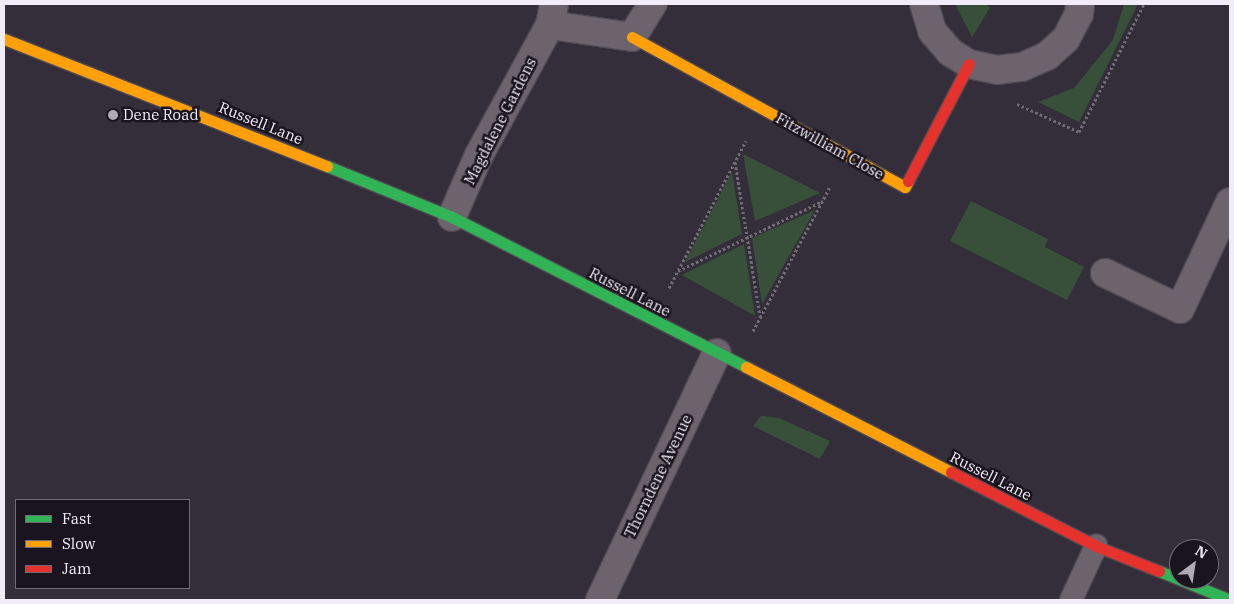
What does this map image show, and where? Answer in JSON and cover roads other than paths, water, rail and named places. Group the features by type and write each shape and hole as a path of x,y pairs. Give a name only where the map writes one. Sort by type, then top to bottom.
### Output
{"main road":[{"name":"Fitzwilliam Close","path":"632,37 905,187 969,64"},
{"name":"Russell Lane","path":"4,40 212,119 452,218 1096,546 1230,600"}],"street":[{"path":"632,37 653,4"},
{"path":"924,4 932,31 950,52 969,64 997,70 1014,68 1048,56 1066,39 1079,14 1080,4"},
{"name":"Magdalene Gardens","path":"452,218 479,155 552,14 632,37"},
{"path":"1105,273 1180,309 1230,202"},
{"name":"Thorndene Avenue","path":"600,600 726,358"}],"lane":[{"path":"1071,600 1096,546"}],"place":[{"name":"Dene Road","path":"113,115"}]}
